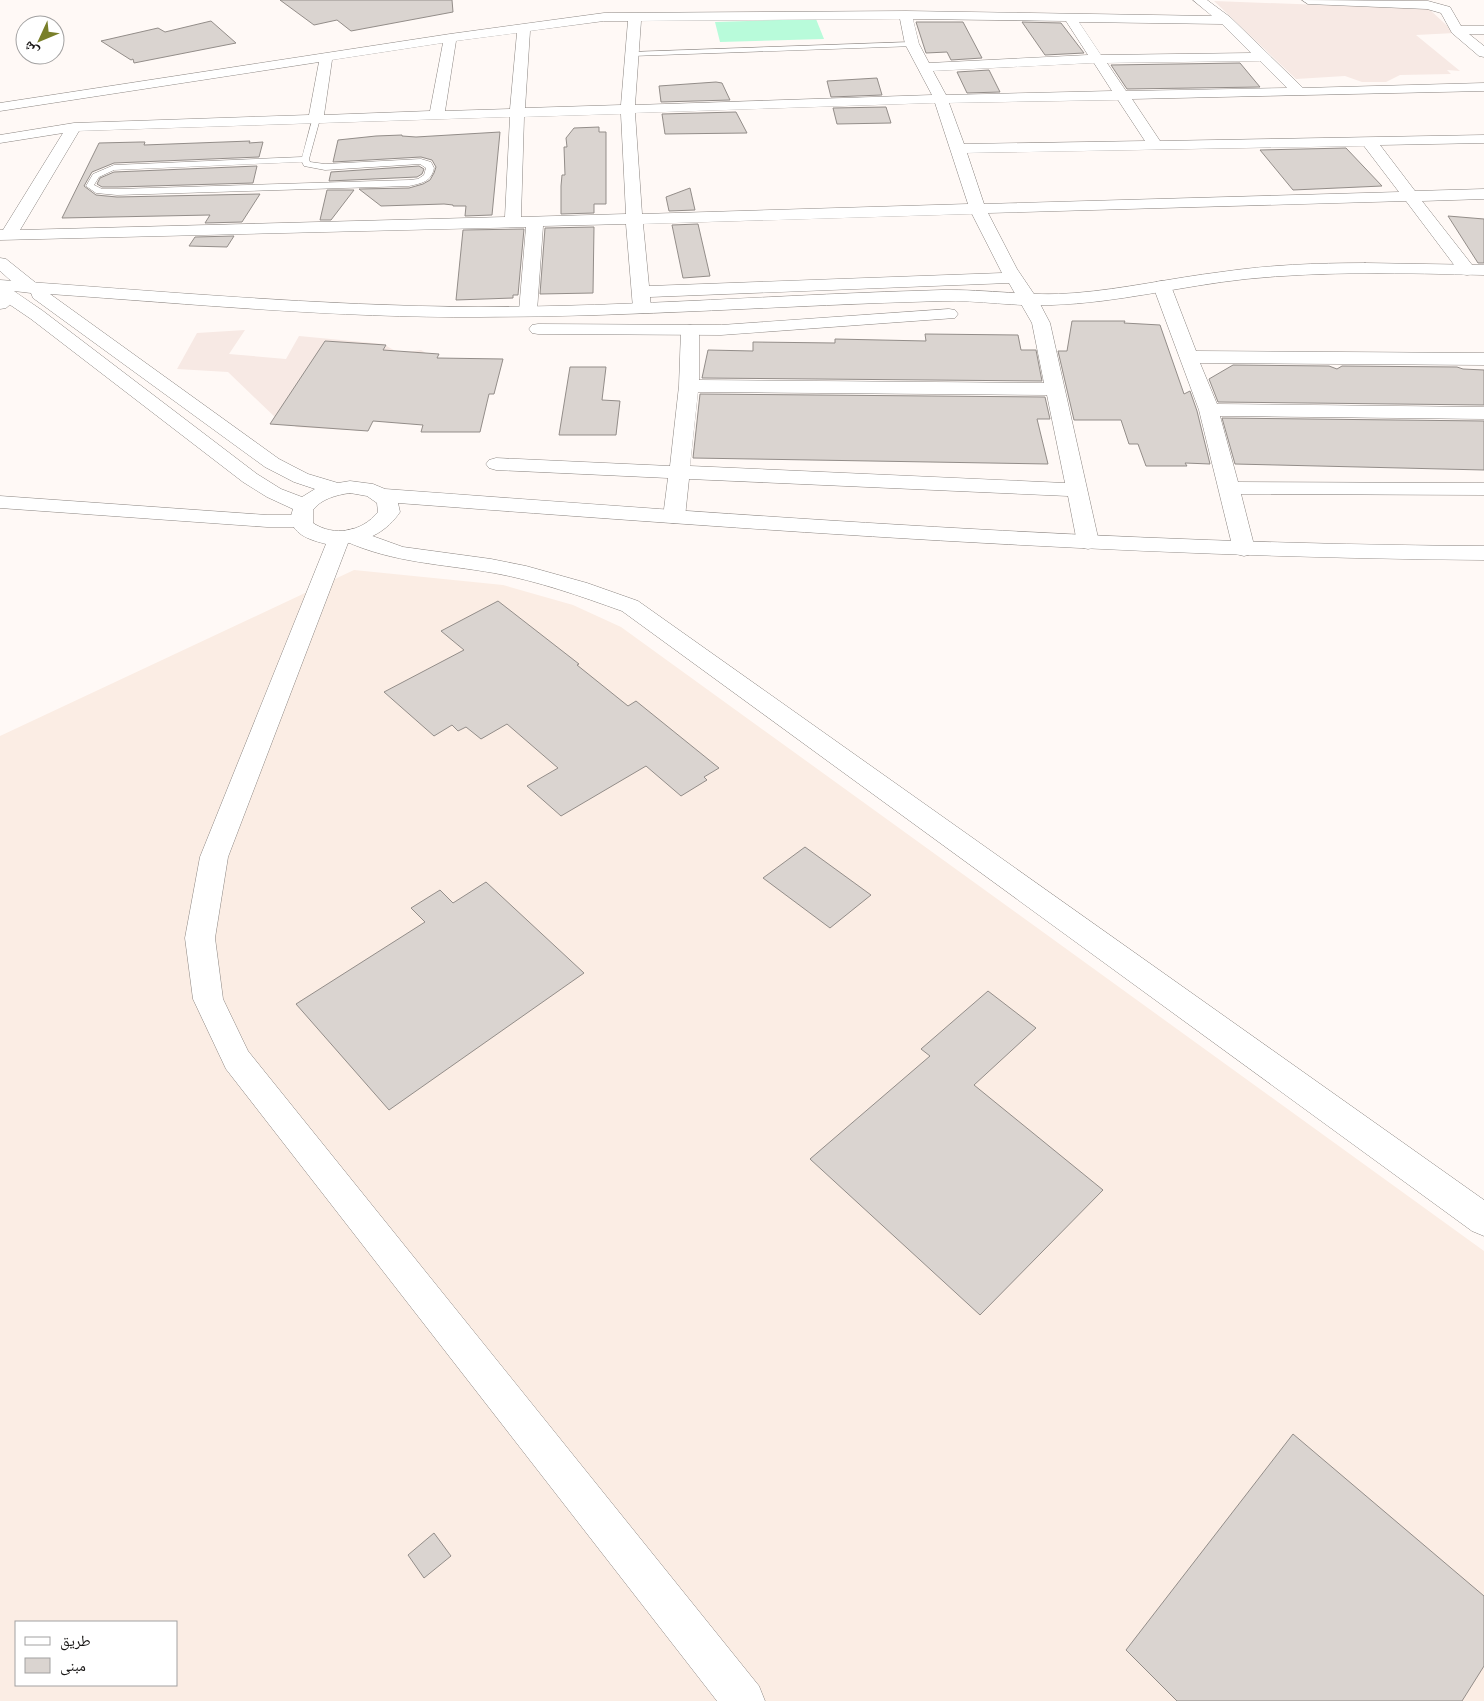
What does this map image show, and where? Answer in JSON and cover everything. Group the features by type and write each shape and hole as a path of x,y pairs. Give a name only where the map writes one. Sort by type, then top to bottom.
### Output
{"street":[{"path":"1200,0 1225,20 1299,92"},
{"path":"1308,0 1428,5 1446,10 1457,30 1484,53"},
{"path":"0,107 450,38 604,17 906,16 1225,20"},
{"path":"906,16 912,44 941,100 978,209 1013,278 1029,300 1043,329 1088,542"},
{"path":"635,17 628,109 634,219 642,300"},
{"path":"1070,18 1156,146"},
{"path":"513,222 517,113 524,28"},
{"path":"1457,30 1484,30"},
{"path":"436,116 450,38"},
{"path":"316,119 326,58"},
{"path":"923,67 1097,59 1263,58"},
{"path":"0,139 74,127 941,100 1484,87"},
{"path":"5,234 74,127"},
{"path":"958,149 1370,143 1484,139"},
{"path":"1370,143 1411,196 1475,270"},
{"path":"5,234 634,219 1484,194"},
{"path":"528,311 535,221"},
{"path":"0,263 47,300 272,463 301,478 337,489"},
{"path":"642,300 964,295 1029,300 1078,298 1242,274 1314,269 1475,270"},
{"path":"2,295 30,287 332,309 528,311 642,300 1013,278"},
{"path":"1162,286 1209,410 1244,550"},
{"path":"2,295 47,300 458,328 690,330 760,328 967,312 1029,300"},
{"path":"2,295 37,315 255,482 303,513 306,528 314,534 346,537 397,552 537,575 580,587 630,606 1484,1220"},
{"path":"674,517 689,386 690,330"},
{"path":"1189,357 1484,359"},
{"path":"689,386 1055,389"},
{"path":"1209,410 1484,413"},
{"path":"496,464 1077,490"},
{"path":"0,502 267,521 303,513 319,496 337,489 362,488 382,495 446,501 1088,542 1244,550 1484,553"},
{"path":"1230,488 1484,489"},
{"path":"382,495 389,506 385,519"},
{"path":"446,501 415,508 385,519 378,526 346,537 214,857 200,938 208,999 237,1060 744,1701"}],"lane":[{"path":"632,54 912,44"},
{"path":"305,159 114,168 101,172 92,179 90,186 93,190 100,192 117,192 409,183 421,181 428,176 430,168 428,164 422,161 325,166 307,164 305,159 316,119"}],"shaded area":[{"path":"1214,1 1429,9 1455,33 1416,35 1460,71 1447,70 1451,74 1400,75 1386,82 1362,82 1345,76 1296,79"},
{"path":"245,330 229,354 286,359 299,336 383,344 399,353 421,350 429,355 391,411 369,424 367,431 295,427 298,423 278,420 228,372 177,369 197,333"},
{"path":"354,570 503,585 573,605 621,627 1484,1251 1484,1701 0,1701 0,736"}],"green space":[{"path":"816,19 824,39 720,42 715,22"}],"building":[{"path":"280,0 452,0 453,12 351,31 337,20 314,25"},
{"path":"211,21 236,43 134,63 133,59 131,60 101,41 158,28 165,32"},
{"path":"916,22 963,22 982,58 951,60 947,52 926,53"},
{"path":"1022,22 1061,23 1084,53 1045,55"},
{"path":"1240,63 1260,87 1127,89 1111,65"},
{"path":"989,70 1000,92 967,93 957,72"},
{"path":"877,78 882,95 831,97 827,81"},
{"path":"722,83 730,100 661,102 659,86"},
{"path":"886,107 891,123 837,124 833,108"},
{"path":"736,112 747,133 665,134 662,114"},
{"path":"599,127 599,132 606,132 606,204 594,204 594,213 561,214 561,186 562,175 565,175 564,147 567,147 566,138 574,128"},
{"path":"500,132 492,215 465,216 466,206 444,204 381,206 359,189 409,188 423,184 430,180 434,173 436,167 432,160 421,157 333,162 338,140 376,136 402,135 416,137"},
{"path":"250,141 249,143 263,142 259,157 114,163 92,172 84,186 96,195 117,197 260,194 242,222 205,223 210,215 62,218 99,143 145,142 144,145"},
{"path":"1346,148 1382,186 1293,190 1260,150"},
{"path":"257,166 253,183 117,187 102,187 97,184 100,178 114,172"},
{"path":"419,166 424,169 422,174 417,177 329,181 331,172"},
{"path":"690,188 695,210 669,211 666,197"},
{"path":"327,190 354,190 331,220 320,220"},
{"path":"1448,216 1484,219 1484,263 1478,263"},
{"path":"698,224 710,276 683,278 672,225"},
{"path":"594,227 593,293 540,294 545,228"},
{"path":"524,229 518,295 513,295 513,298 456,300 463,230"},
{"path":"234,236 227,247 189,246 195,237"},
{"path":"1072,321 1125,321 1124,323 1160,325 1184,394 1190,391 1210,464 1185,463 1187,466 1146,466 1138,444 1129,444 1121,420 1074,420 1058,351 1067,351"},
{"path":"925,334 1018,335 1021,350 1036,350 1042,381 702,378 708,350 753,351 753,342 835,343 835,339 926,341"},
{"path":"325,341 386,345 383,350 439,354 437,358 503,359 494,394 489,394 480,432 421,432 423,425 373,421 368,431 270,424"},
{"path":"1233,365 1329,366 1337,369 1342,366 1457,367 1484,370 1484,405 1218,402 1209,379"},
{"path":"570,367 606,367 602,400 620,401 616,435 559,435"},
{"path":"700,394 1045,397 1050,419 1037,419 1048,464 693,458"},
{"path":"1222,418 1484,421 1484,470 1235,464"},
{"path":"498,601 579,664 577,665 628,706 636,701 719,768 704,777 707,780 681,796 646,766 561,816 527,786 558,768 507,724 481,739 466,727 458,731 452,725 434,736 384,692 464,650 441,631"},
{"path":"805,847 871,895 830,928 763,878"},
{"path":"486,882 584,973 389,1110 296,1004 425,922 411,908 440,890 453,903"},
{"path":"988,991 1036,1028 974,1085 1103,1190 980,1315 810,1159 930,1056 921,1049"},
{"path":"1293,1434 1484,1596 1484,1666 1462,1701 1177,1701 1126,1650"},
{"path":"434,1533 451,1556 424,1578 408,1555"}]}
